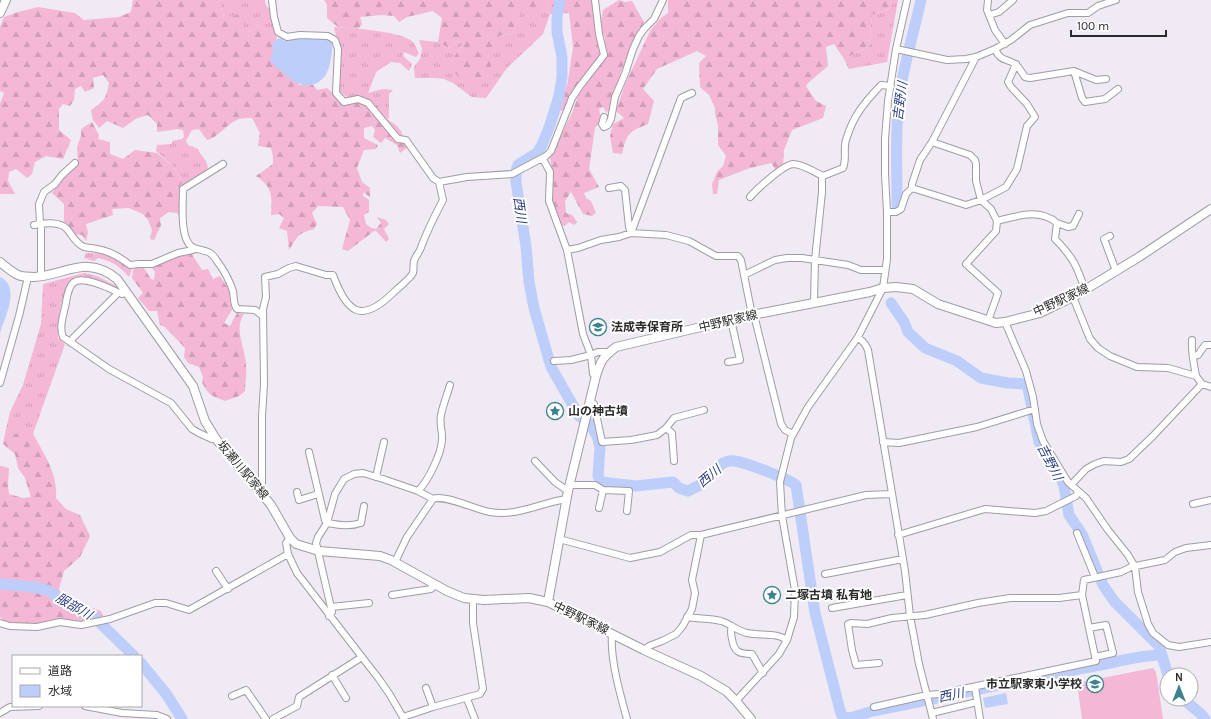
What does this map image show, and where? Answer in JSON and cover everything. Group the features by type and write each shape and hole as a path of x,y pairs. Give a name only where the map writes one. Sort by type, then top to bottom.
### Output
{"main road":[{"path":"0,13 6,0"},
{"name":"中野駅家線","path":"751,719 726,691 701,676 644,650 548,602 568,492 600,362 616,347 752,315 870,292 883,288 896,287 913,289 938,304 996,323 1005,322 1040,313 1073,297 1211,209"},
{"name":"坂瀬川駅家線","path":"0,262 19,275 28,277 42,276 82,266 97,268 108,272 117,279 122,292 193,386 205,421 216,439 271,505 290,538"},
{"path":"290,538 296,544 319,551 380,556 395,562 456,596 474,600 529,598 548,602"}],"street":[{"path":"259,489 262,485 262,416 264,384 263,309 266,297 265,276 278,274 296,266 333,276 340,293 352,309 361,311 374,308 384,301 413,273 414,261 424,237 443,200 439,182 433,178 406,140 398,139 368,103 358,99 344,102 336,93 338,49 335,40 328,36 300,35 287,37 278,32 272,0"},
{"path":"439,182 467,177 512,174 543,159 551,151 572,98 604,55 599,34 595,0"},
{"path":"604,117 602,124 604,127 608,125 611,119 615,97 625,74 638,36 654,19 663,0"},
{"path":"736,701 778,654 787,640 794,617 795,590 782,516 780,482 793,434 808,408 858,337 883,288 887,212 885,138 896,49 907,0"},
{"path":"988,0 987,10 995,30 1005,44"},
{"path":"989,15 999,12 1012,0"},
{"path":"896,49 947,60 966,60 1005,44 1030,25 1068,13 1088,12 1098,6 1116,0"},
{"path":"995,49 998,56 1016,64 1025,77 1030,78 1074,71 1096,80 1106,79"},
{"path":"887,212 896,212 901,210 906,194 912,188 920,160 932,142 976,57"},
{"path":"912,188 966,204 981,200 1006,187 1017,169 1027,126 1035,117 1027,104 1008,82 1016,64"},
{"path":"1074,71 1082,98 1085,102 1105,99 1118,89"},
{"path":"750,196 780,171 792,164 801,166 823,176 843,168 845,163 845,141 857,112 881,85 891,86"},
{"path":"631,233 681,98 692,93"},
{"path":"932,142 970,155 975,160 976,181 981,200 991,210 997,221 996,231 966,264 998,293 988,320"},
{"path":"543,159 550,172 549,201 567,250 583,334 591,355 593,374 596,376"},
{"path":"42,276 40,199 44,192 55,184 75,163"},
{"path":"223,164 184,189 184,230 189,245 212,253 217,260 233,291 235,307 237,309 255,310 263,316"},
{"path":"814,302 815,260 823,176"},
{"path":"609,188 622,186 624,190 631,233"},
{"path":"997,221 1026,214 1038,214 1050,217 1057,223 1068,227 1073,226 1079,214"},
{"path":"1057,223 1055,239 1070,254 1080,274 1085,290"},
{"path":"34,225 56,224 62,226 67,229 72,238 84,247 104,250 119,257 130,265 152,264 178,253 193,250 194,248"},
{"path":"567,250 631,233 672,236 689,241 716,256 738,256 741,260 752,315 755,319 781,424 785,430 793,434"},
{"path":"1110,236 1104,239 1116,271"},
{"path":"744,275 775,260 795,258 848,265 861,270 885,270"},
{"path":"0,383 19,316 28,277"},
{"path":"71,343 73,338 122,292 87,280 78,280 73,283 69,289 61,326 63,337 71,343 109,369 171,403 192,429 212,439 216,439"},
{"path":"1073,297 1090,339 1098,348 1110,356 1137,367 1168,368 1196,376"},
{"path":"728,362 740,360 731,320"},
{"path":"1005,322 1026,371 1033,397 1033,409 1043,441 1071,485 1086,498 1108,530 1128,555 1135,567 1138,592 1148,624 1153,633 1168,645 1179,648 1211,642"},
{"path":"858,337 865,344 868,350 903,559 910,616 919,664 932,716 977,699"},
{"path":"1192,340 1191,349 1194,356 1196,376 1202,384 1211,387"},
{"path":"1194,356 1198,355 1205,345 1211,345"},
{"path":"554,361 571,360 598,352 610,352"},
{"path":"1071,485 1086,469 1095,464 1104,461 1120,462 1128,459 1202,384"},
{"path":"418,491 423,486 440,450 442,439 440,427 441,415 450,385"},
{"path":"590,402 594,404 602,442 631,440 657,435 666,428 674,418 704,410"},
{"path":"883,442 899,443 978,427 1033,409"},
{"path":"666,428 672,433 674,461"},
{"path":"376,477 384,442"},
{"path":"308,452 327,523"},
{"path":"535,461 554,482 568,492"},
{"path":"329,616 332,612 316,543 318,536 327,523 335,494 344,479 354,474 363,473 376,477 418,491 433,499 448,499 490,512 506,513 568,492 595,485 603,490 629,491 627,511"},
{"path":"599,508 603,490"},
{"path":"297,492 299,500 318,494"},
{"path":"898,535 985,509 1035,513 1046,511 1066,502 1076,496 1078,492"},
{"path":"560,538 630,558 660,552 691,535 702,535 866,495 891,494"},
{"path":"395,562 407,537 433,499"},
{"path":"1193,504 1211,500"},
{"path":"327,523 346,526 361,523 364,506"},
{"path":"1077,534 1094,577"},
{"path":"644,650 649,646 676,634 682,627 694,604 692,580 702,535"},
{"path":"290,538 286,543 288,554 297,573 362,657 390,695 404,718 433,707 467,699 480,694 483,689 473,623 474,600"},
{"path":"874,707 1096,661 1082,595 1084,580 1121,572 1131,567 1165,560 1175,552 1186,548 1211,545"},
{"path":"0,623 10,626 37,627 60,622 82,625 110,619 155,603 166,603 189,610 288,554"},
{"path":"825,574 903,559"},
{"path":"216,571 228,589"},
{"path":"392,595 431,589 435,585"},
{"path":"832,608 907,594"},
{"path":"879,663 856,665 848,624 868,624 892,618 925,615 978,603 1010,598 1059,598 1082,595"},
{"path":"331,607 369,603"},
{"path":"687,617 720,621 732,626 735,629 747,633 780,635 787,640"},
{"path":"1089,628 1106,625 1113,654 1095,657"},
{"path":"732,626 730,629 735,649 742,654 752,654 763,672"},
{"path":"612,634 611,644 614,664 627,719"},
{"path":"273,719 297,706 298,697 362,657"},
{"path":"332,675 346,698"},
{"path":"975,687 980,719"},
{"path":"426,688 433,707"},
{"path":"232,696 246,690 266,719"},
{"path":"467,699 475,719"},
{"path":"0,713 12,707"},
{"path":"90,707 122,713 157,716 167,719"}],"green space":[{"path":"133,0 219,0 224,17 239,15 249,32 260,26 277,39 272,44 299,85 313,85 317,90 327,88 345,104 352,101 370,99 383,110 387,119 396,125 401,131 405,142 410,146 400,153 397,145 385,138 381,143 373,137 375,130 372,126 364,128 364,138 378,145 376,149 364,150 357,168 362,182 370,188 370,197 363,192 363,196 369,200 369,212 364,215 366,224 371,228 376,229 381,223 377,217 386,220 389,224 384,229 389,239 386,242 376,231 374,231 348,251 342,249 350,220 343,207 318,206 312,213 317,224 314,229 301,234 294,241 289,250 287,231 279,228 284,218 279,214 271,215 270,193 266,184 256,176 273,164 273,157 271,148 258,146 260,133 252,118 235,121 211,139 207,140 199,129 192,130 188,137 184,137 183,130 178,129 157,132 157,124 148,115 137,118 123,128 107,121 99,128 93,120 91,110 102,102 107,93 109,83 103,75 93,78 94,88 85,92 81,86 75,89 74,100 70,106 63,104 59,109 59,130 71,140 63,159 46,156 35,162 32,174 27,178 16,169 9,172 8,181 15,194 0,194 0,104 4,93 0,91 0,27 4,17 38,7 75,13 84,20 119,17 131,12"},
{"path":"219,0 265,0 266,6 270,9 277,39 260,26 249,32 224,17"},
{"path":"324,0 592,0 602,55 586,73 574,90 567,109 560,111 568,81 573,47 569,13 550,14 547,1 520,13 513,33 493,37 490,73 480,81 461,79 448,66 464,42 457,41 449,48 438,42 442,18 433,11 407,17 399,22 394,16 381,15 360,17 362,24 358,29 338,27 327,18 327,5"},
{"path":"547,0 550,14 543,34 507,68 486,98 472,97 453,83 444,79 415,78 414,67 420,59 422,49 419,40 438,42 449,48 457,41 464,42 448,66 493,47 493,37 513,33 520,13"},
{"path":"619,0 625,2 632,1 644,22 632,44 610,110 606,112 603,107 599,109 601,120 595,128 589,169 599,187 584,193 586,198 591,201 596,213 592,216 583,214 571,192 565,201 566,213 572,215 577,222 574,225 569,222 565,226 561,225 550,197 552,171 550,157 572,113 578,96 605,58 605,38 600,27 603,10"},
{"path":"668,0 892,0 890,8 872,15 869,46 844,59 834,44 826,47 828,66 806,86 816,101 826,106 823,118 792,130 784,150 783,166 776,170 771,163 747,169 719,180 717,194 713,194 712,184 717,172 723,166 726,156 718,145 718,125 715,108 709,95 700,87 699,63 706,56 697,51 657,69 643,89 654,101 648,124 632,131 629,134 622,154 613,153 610,136 613,124 624,118 616,111 624,87 650,31 661,18 668,13"},
{"path":"892,0 898,0 887,62 849,69 844,59 869,46 872,15 890,8"},
{"path":"334,27 363,29 398,35 413,42 419,53 416,57 404,52 403,56 412,64 409,71 400,63 391,62 376,72 368,93 383,89 393,90 389,94 389,118 387,119 382,110 352,101 338,90 338,55 342,46 338,44"},
{"path":"92,122 99,135 98,139 110,142 110,154 123,159 135,150 157,153 173,166 182,182 179,188 182,191 182,218 177,213 169,212 160,218 161,225 154,240 150,239 152,230 148,220 143,214 129,208 112,209 113,215 86,224 88,233 86,241 82,235 72,234 68,224 64,222 64,204 52,193 63,177 78,162 77,147 81,136 81,129"},
{"path":"184,137 188,137 186,141 189,146 198,149 208,168 207,171 186,185 180,186 182,182 173,166 156,151 157,145 172,144 172,141 182,139"},
{"path":"86,253 106,255 115,259 132,269 129,277 112,262 98,258 94,261 84,258"},
{"path":"191,253 202,270 208,269 213,279 220,276 231,293 233,308 224,323 230,326 237,313 244,314 241,320 240,333 245,359 245,391 239,396 225,401 206,390 202,382 203,377 199,367 188,363 184,357 185,348 165,327 160,325 157,311 149,311 138,298 143,293 132,278 134,265 142,265 151,279 154,280 155,272 152,268 169,259"},
{"path":"84,273 97,276 118,287 116,290 79,279 71,281 62,301 58,323 58,338 65,344 33,434 5,434 10,412 23,385 41,324 43,284"},
{"path":"5,434 33,434 53,472 56,498 66,509 80,515 90,536 80,557 64,571 59,589 62,597 101,611 103,616 86,621 49,620 40,625 15,625 3,620 0,617 0,466 9,468 9,494 23,498 31,497 25,478 18,468 15,454 3,444"},
{"path":"1153,668 1156,672 1159,692 1159,707 1161,707 1163,719 1082,719 1077,683"}],"water":[{"path":"305,37 333,40 329,68 325,76 313,84 302,85 290,79 274,65 270,59 273,52 272,44 277,39 283,38 284,41"},
{"path":"0,277 6,281 10,287 11,294 8,311 0,333"},
{"path":"1006,693 1008,704 985,708 983,698"}],"waterway":[{"name":"西川","path":"560,0 557,17 557,32 562,57 562,77 559,96 542,145 537,153 518,165 516,171 516,182 526,246 529,282 534,308 551,367 579,416 590,424 597,436 600,447 598,476 601,482 636,486 673,482 679,488 688,491 698,486 723,463 732,461 741,462 766,471 796,485 815,613 843,717 850,718 873,711 1036,677 1135,658 1162,655"},
{"name":"吉野川","path":"897,205 898,106 907,57 921,0"},
{"name":"吉野川","path":"891,303 904,322 908,332 925,348 957,361 981,378 1008,383 1027,384 1039,442 1060,476 1064,486 1069,515 1082,534 1103,585 1114,601 1159,646 1166,667"},
{"name":"服部川","path":"0,584 34,587 50,591 66,604 93,616 133,655"},
{"name":"服部川","path":"142,664 167,695 182,719"},
{"name":"吉野川","path":"1193,707 1205,719"}],"place":[{"name":"法成寺保育所","path":"598,327"},
{"name":"山の神古墳","path":"555,411"},
{"name":"二塚古墳 私有地","path":"772,595"},
{"name":"市立駅家東小学校","path":"1095,684"}]}
